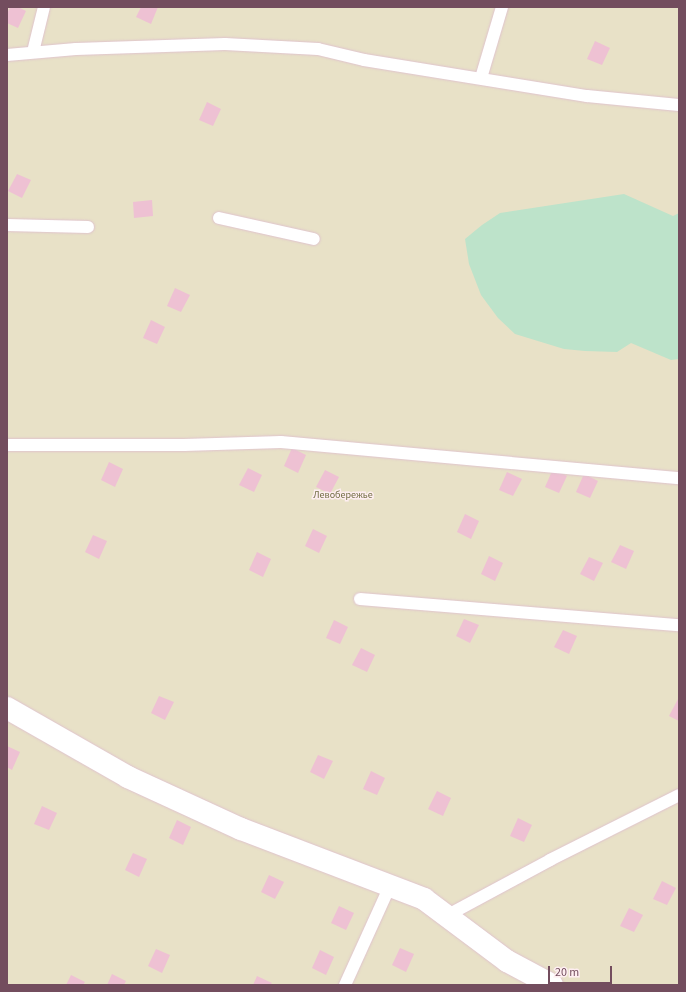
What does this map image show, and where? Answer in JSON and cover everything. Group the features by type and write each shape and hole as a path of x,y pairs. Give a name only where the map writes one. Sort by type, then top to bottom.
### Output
{"street":[{"path":"7,708 128,777 241,829 424,899 448,915 507,961 552,985"}],"lane":[{"path":"33,52 44,7"},
{"path":"481,78 502,7"},
{"path":"7,55 76,49 225,44 318,49 364,60 587,96 679,105"},
{"path":"219,218 314,239"},
{"path":"7,225 88,227"},
{"path":"7,445 168,445 282,442 679,478"},
{"path":"360,599 679,625"},
{"path":"448,915 550,860 679,795"},
{"path":"345,985 390,886"}],"green space":[{"name":"Левобережье","path":"7,7 679,7 679,985 7,985"}],"shaded area":[{"path":"624,194 673,216 679,213 679,359 671,360 631,343 617,352 585,351 564,349 515,334 498,318 481,295 469,264 465,239 500,213"}],"building":[{"path":"10,7 18,7 26,11 18,28 7,23 7,14"},
{"path":"141,7 158,7 151,24 136,17"},
{"path":"595,41 610,48 602,65 587,59"},
{"path":"207,102 221,109 213,126 199,120"},
{"path":"17,174 31,180 22,198 8,191"},
{"path":"152,200 153,216 134,218 133,202"},
{"path":"175,288 190,295 181,312 167,306"},
{"path":"151,320 165,327 157,344 143,338"},
{"path":"292,448 306,455 298,473 284,466"},
{"path":"109,462 123,469 115,487 101,480"},
{"path":"248,468 262,475 254,492 239,485"},
{"path":"553,469 567,476 559,493 545,487"},
{"path":"325,470 339,477 330,494 316,487"},
{"path":"507,472 522,479 513,496 499,490"},
{"path":"584,474 598,481 590,498 576,492"},
{"path":"465,514 479,521 471,539 457,532"},
{"path":"313,529 327,536 319,553 305,546"},
{"path":"93,535 107,541 99,559 85,552"},
{"path":"620,545 634,551 626,569 611,562"},
{"path":"257,552 271,559 263,577 249,570"},
{"path":"489,556 503,563 495,581 481,574"},
{"path":"589,557 603,563 594,581 580,574"},
{"path":"464,619 479,625 470,643 456,636"},
{"path":"334,620 348,627 340,644 326,638"},
{"path":"563,630 577,636 569,654 554,647"},
{"path":"361,648 375,655 367,672 352,665"},
{"path":"159,696 174,702 165,720 151,713"},
{"path":"679,699 679,721 669,716"},
{"path":"7,746 20,752 12,770 7,767"},
{"path":"318,755 333,761 324,779 310,772"},
{"path":"371,771 385,778 377,795 363,789"},
{"path":"437,791 451,798 443,816 428,809"},
{"path":"42,806 57,813 49,830 34,824"},
{"path":"518,818 532,825 524,842 510,836"},
{"path":"177,820 191,827 183,845 169,838"},
{"path":"133,853 147,859 139,877 125,870"},
{"path":"269,875 284,882 275,899 261,892"},
{"path":"662,881 676,888 667,905 653,899"},
{"path":"339,906 354,913 346,930 331,923"},
{"path":"629,908 643,915 634,932 620,926"},
{"path":"400,948 414,954 406,972 392,965"},
{"path":"156,949 170,955 162,973 148,966"},
{"path":"320,950 334,957 326,975 312,968"},
{"path":"112,974 126,981 124,985 107,985"},
{"path":"71,975 85,982 83,985 66,985"},
{"path":"257,976 272,983 270,985 253,985"}]}
